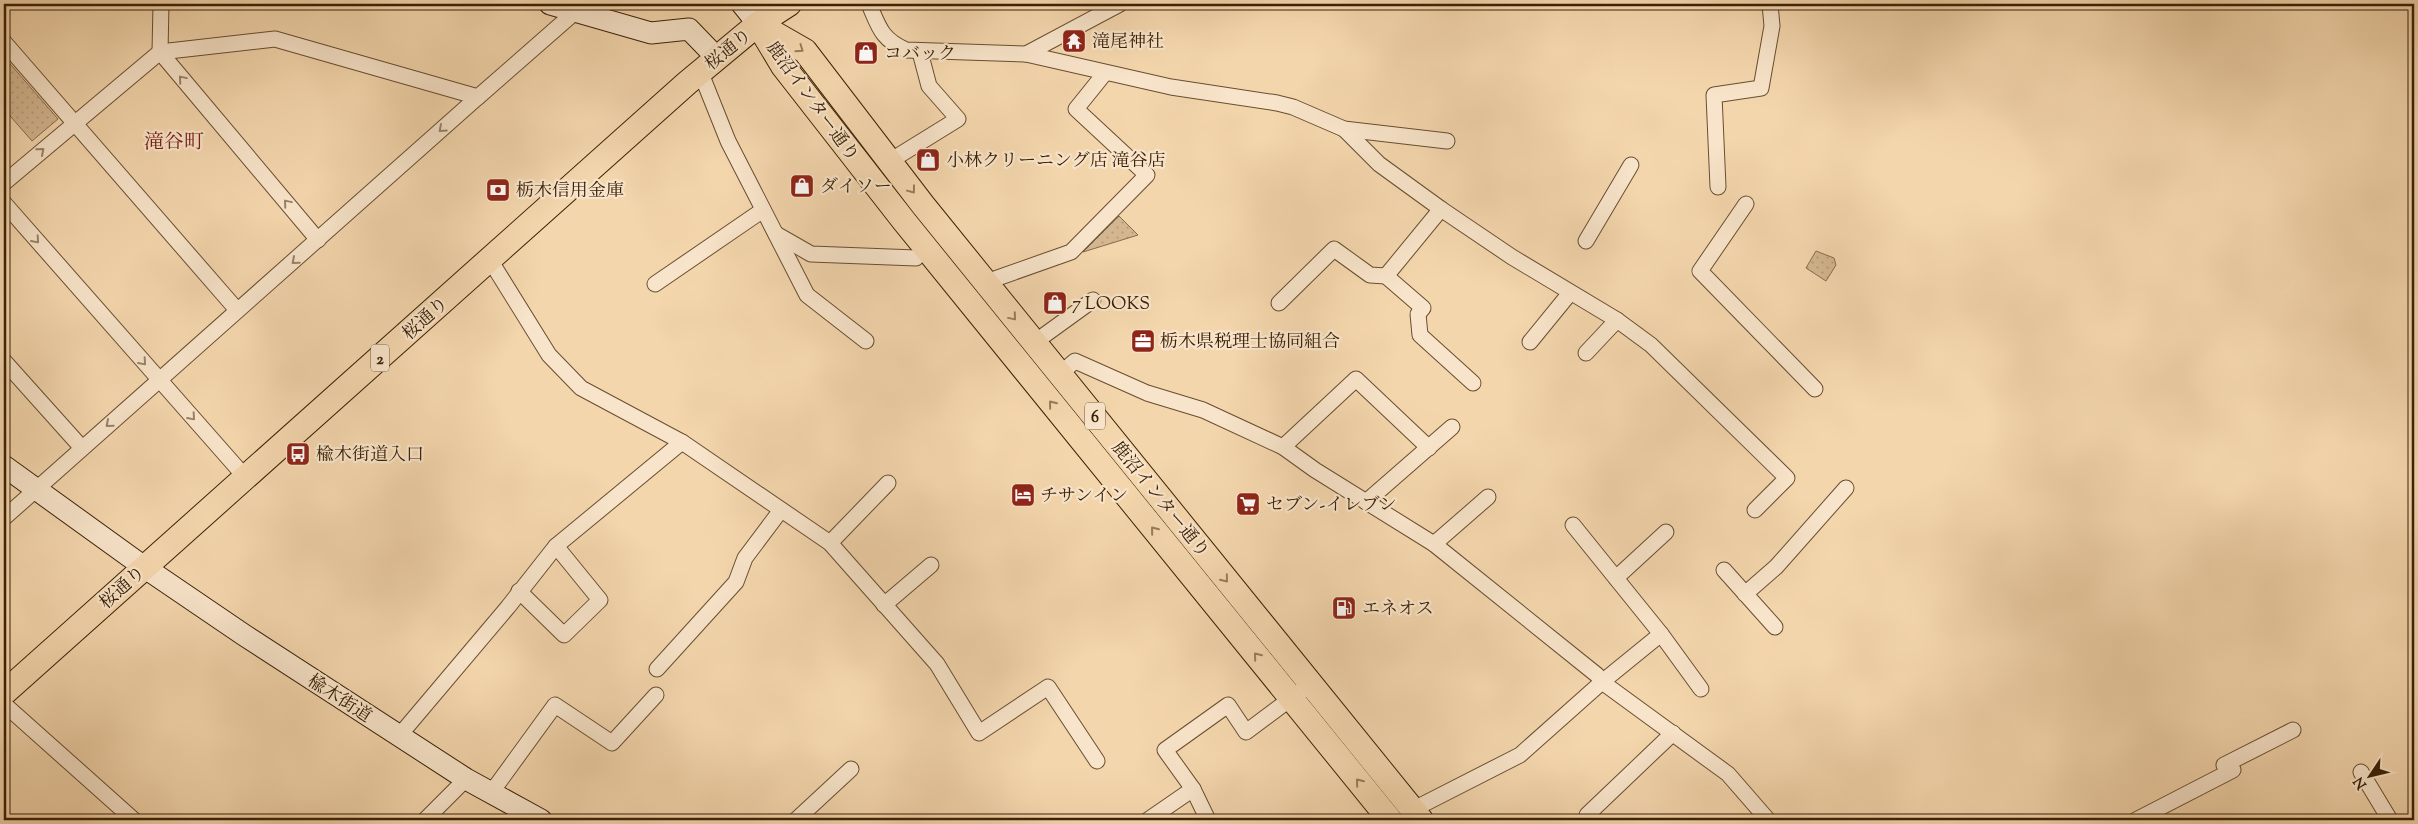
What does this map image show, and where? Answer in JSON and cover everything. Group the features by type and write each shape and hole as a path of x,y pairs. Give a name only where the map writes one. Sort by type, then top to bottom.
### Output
{"main road":[{"name":"2","path":"758,24 789,4"},
{"name":"桜通り","path":"6,690 709,65 758,24"},
{"name":"鹿沼インター通り","path":"758,24 805,51 890,162 1061,373 1300,692 1390,820"},
{"name":"鹿沼インター通り","path":"758,24 782,66 904,221 1300,692 1416,815"}],"street":[{"path":"161,4 160,52 318,240"},
{"path":"550,4 651,32 689,29 709,65 728,141 807,295 866,341"},
{"path":"742,4 758,24"},
{"path":"869,4 883,35 893,44 906,50 920,52 956,51 1026,54 1171,87 1277,103 1344,129 1447,141"},
{"path":"1026,54 1120,4"},
{"path":"1718,187 1714,95 1760,88 1772,26 1770,4"},
{"path":"4,518 575,12"},
{"path":"4,183 73,123 160,52 274,39 478,96"},
{"path":"4,42 237,310"},
{"path":"890,162 958,119 929,86 920,52"},
{"path":"986,282 1071,252 1147,175 1076,109 1105,73"},
{"path":"1344,129 1379,164 1441,209 1570,293 1616,320 1651,345 1787,478 1755,510"},
{"path":"1586,241 1631,165"},
{"path":"4,203 246,478"},
{"path":"1746,204 1700,271 1815,389"},
{"path":"1386,276 1441,209"},
{"path":"655,284 763,210"},
{"path":"776,234 811,254 916,258"},
{"path":"1279,304 1334,249 1370,275 1386,276 1423,308 1418,314 1420,335 1473,383"},
{"path":"490,260 548,356 581,388 682,442 830,543 936,664 979,733 1048,687 1097,761"},
{"path":"1530,342 1570,293"},
{"path":"1035,342 1093,300"},
{"path":"1586,353 1616,320"},
{"path":"4,361 82,448"},
{"path":"1061,373 1075,361 1147,393 1204,410 1282,447 1314,470 1434,544 1589,668 1602,682 1728,774 1768,820"},
{"path":"1282,447 1356,379 1429,448"},
{"path":"1366,502 1452,427"},
{"path":"399,736 508,607 556,546 682,442"},
{"name":"楡木街道","path":"4,466 144,567 399,736 466,779 541,820"},
{"path":"830,543 888,483"},
{"path":"1745,594 1776,567 1846,488"},
{"path":"1434,544 1488,497"},
{"path":"657,669 736,582 745,558 781,510"},
{"path":"1573,525 1661,634 1701,689"},
{"path":"1616,578 1666,532"},
{"path":"519,591 564,635 600,600 556,546"},
{"path":"884,605 931,565"},
{"path":"1724,570 1775,627"},
{"path":"1416,815 1520,755 1602,682 1661,634"},
{"path":"6,690 134,820"},
{"path":"1208,820 1193,789 1165,750 1228,705 1246,732 1300,692"},
{"path":"491,793 554,705 612,743 656,695"},
{"path":"2136,820 2293,730"},
{"path":"1587,815 1673,733"},
{"path":"796,820 851,770"},
{"path":"2361,772 2390,820"},
{"path":"425,820 466,779"},
{"path":"1148,820 1193,789"}],"shaded area":[{"path":"5,58 58,119 32,141 4,109"},
{"path":"1119,216 1138,235 1083,252"},
{"path":"1816,251 1834,258 1836,265 1826,281 1806,268"}],"place":[{"name":"滝尾神社","path":"1074,41"},
{"name":"コバック","path":"866,53"},
{"name":"小林クリーニング店 滝谷店","path":"928,160"},
{"name":"ダイソー","path":"802,186"},
{"name":"栃木信用金庫","path":"498,190"},
{"name":"7 LOOKS","path":"1055,303"},
{"name":"栃木県税理士協同組合","path":"1143,341"},
{"name":"楡木街道入口","path":"298,454"},
{"name":"チサンイン","path":"1023,495"},
{"name":"セブン-イレブン","path":"1248,504"},
{"name":"エネオス","path":"1344,608"}],"district":[{"name":"滝谷町","path":"174,141"}]}
